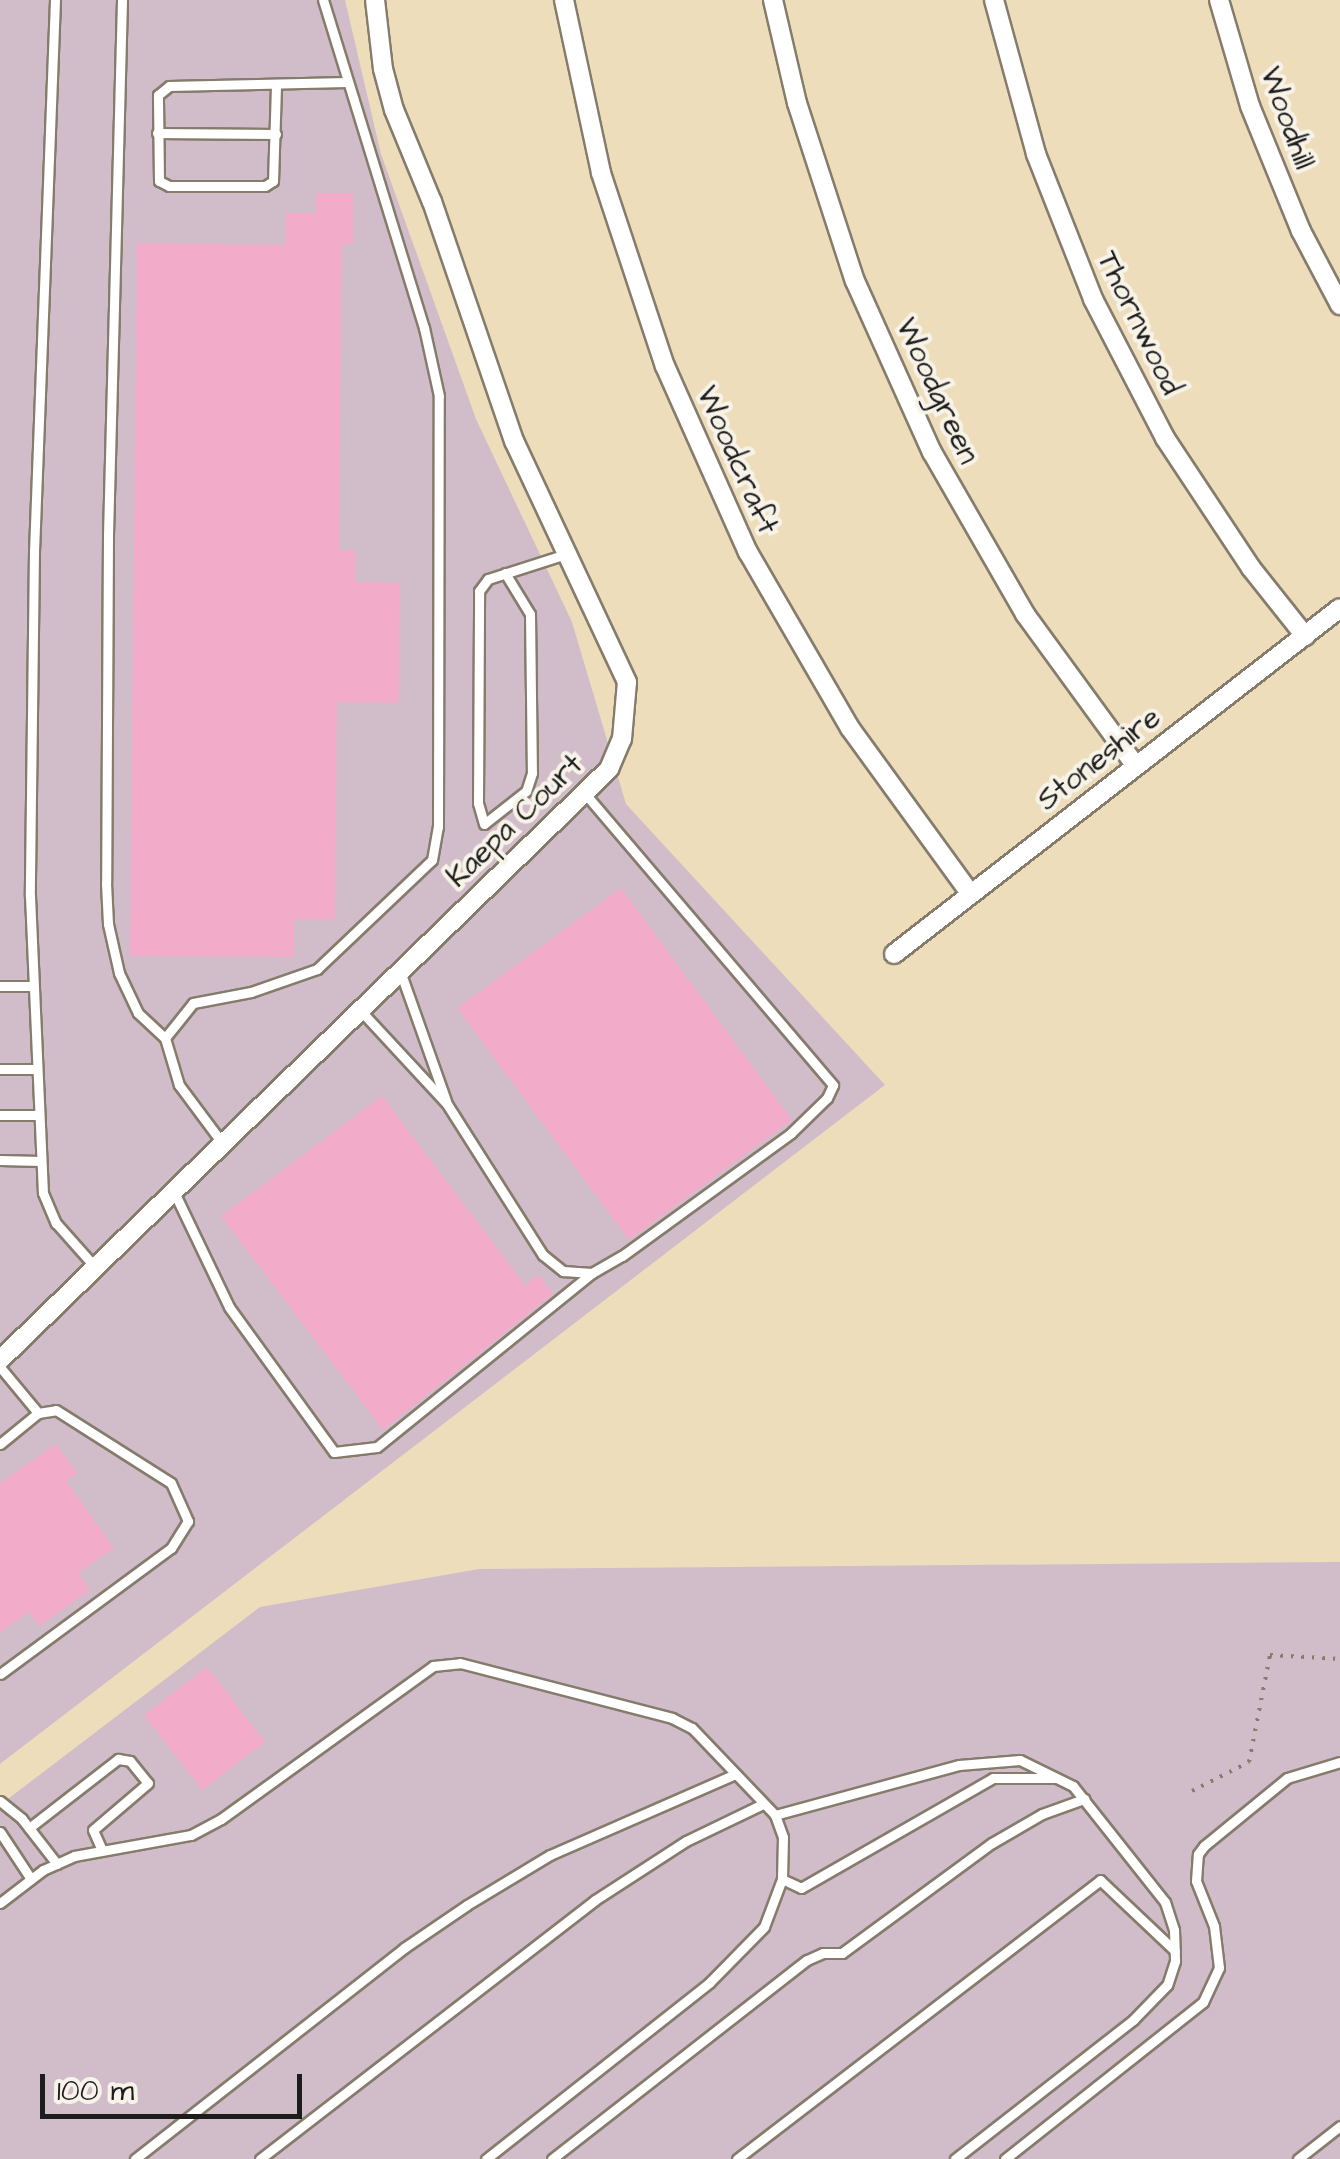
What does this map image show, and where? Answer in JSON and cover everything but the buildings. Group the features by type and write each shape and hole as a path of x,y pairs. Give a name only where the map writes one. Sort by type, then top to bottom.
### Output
{"street":[{"name":"Kaepa Court","path":"0,1364 616,760 628,714 627,682 514,441 432,202 394,110 383,70 375,0"},
{"name":"Woodcraft","path":"564,0 601,173 664,366 748,552 850,728 970,893"},
{"name":"Woodgreen","path":"774,0 797,103 855,281 932,452 1025,614 1136,766"},
{"name":"Thornwood","path":"994,0 1036,154 1093,299 1165,438 1251,568 1304,636"},
{"name":"Woodhill","path":"1220,0 1250,106 1300,231 1340,305"},
{"name":"Stoneshire","path":"894,954 1340,608"}],"lane":[{"path":"55,0 34,570 32,986 42,1193 56,1223 95,1267"},
{"path":"122,0 108,517 108,910 120,974 138,1013 165,1038 180,1085 223,1144"},
{"path":"165,1038 193,1004 251,992 317,969 432,860 438,827 439,396 424,328 323,0"},
{"path":"276,86 276,172 265,186 170,186 157,176 158,96 169,86 347,82"},
{"path":"157,133 276,134"},
{"path":"506,573 526,600 530,614 532,773 526,791 484,824 478,803 477,604 482,583 506,573 566,554"},
{"path":"174,1192 230,1307 334,1452 376,1447 592,1273 791,1133 827,1098 832,1086 583,792"},
{"path":"400,970 447,1104"},
{"path":"0,986 32,986"},
{"path":"360,1010 447,1104 543,1255 563,1271 592,1273"},
{"path":"0,1069 36,1069"},
{"path":"0,1115 37,1115"},
{"path":"0,1160 40,1161"},
{"path":"0,1364 38,1413"},
{"path":"0,1444 38,1413 56,1410 171,1483 188,1521 171,1548 0,1674"},
{"path":"0,1903 57,1864 102,1850 191,1836 221,1819 433,1666 460,1663 672,1718 692,1728 774,1815 784,1838 782,1880 764,1927 740,1956 486,2159"},
{"path":"774,1815 1000,1758 1020,1760 1062,1779 1084,1799 1165,1902 1175,1951 1167,1984 1133,2020 955,2159"},
{"path":"28,1828 118,1759 130,1761 148,1783 93,1830 102,1850"},
{"path":"1006,2159 1203,2002 1219,1968 1214,1926 1196,1881 1204,1846 1287,1778 1340,1762"},
{"path":"135,2159 404,1948 467,1904 550,1855 735,1774"},
{"path":"782,1880 801,1888 993,1778 1031,1775 1062,1779"},
{"path":"552,2159 808,1960 822,1953 842,1953 992,1843 1042,1814 1084,1799"},
{"path":"0,1801 57,1864"},
{"path":"260,2159 595,1900 686,1841 763,1804"},
{"path":"0,1832 31,1879"},
{"path":"737,2159 1100,1880 1175,1951"},
{"path":"1298,2159 1340,2126"}],"path":[{"path":"1192,1791 1249,1762 1270,1655 1340,1659"}],"shaded area":[{"path":"0,0 345,0 381,154 476,419 572,622 626,804 885,1085 0,1764"},
{"path":"1340,1562 1340,2159 0,2159 0,1805 260,1607 479,1569"}]}
